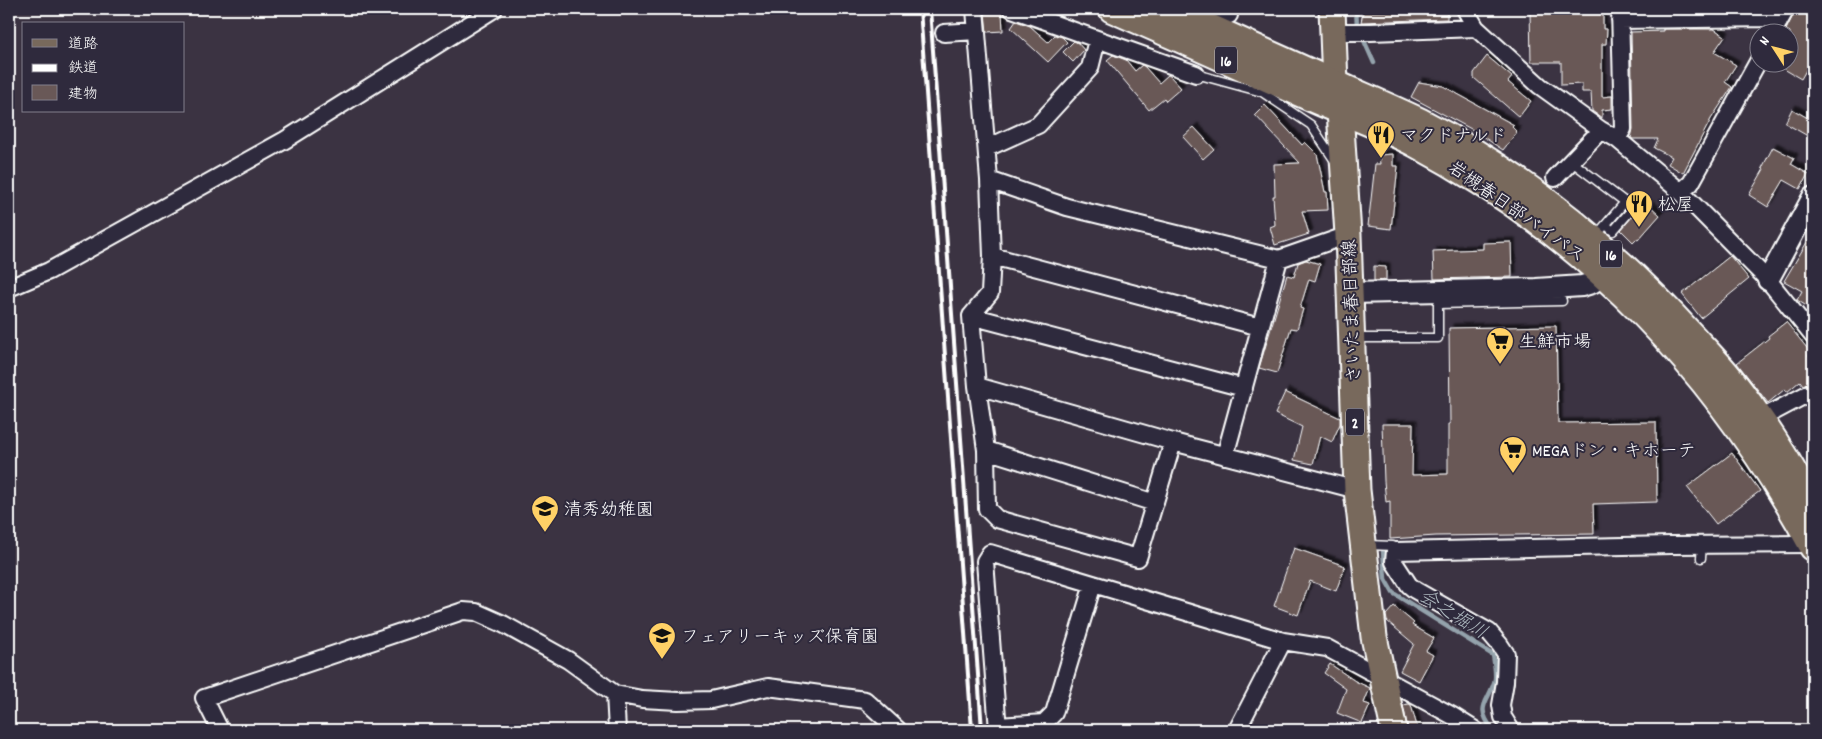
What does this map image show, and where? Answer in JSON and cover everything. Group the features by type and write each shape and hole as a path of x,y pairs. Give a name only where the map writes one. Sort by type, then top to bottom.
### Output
{"highway":[{"name":"岩槻春日部バイパス","path":"1112,9 1414,143 1465,172 1543,226 1604,275 1656,326 1712,391 1746,436 1780,488 1812,546"},
{"name":"岩槻春日部バイパス","path":"1169,9 1421,122 1477,154 1600,232 1729,377 1760,419 1797,477 1813,507"}],"main road":[{"name":"さいたま春日部線","path":"1338,24 1335,83 1340,111 1350,293 1362,338 1357,490 1374,637 1394,730"}],"street":[{"path":"9,288 50,271 285,140 494,9"},
{"path":"975,9 987,148 992,256 990,293 971,316 977,386 986,450 987,509 997,519 1138,558 1173,442"},
{"path":"1012,9 1196,74"},
{"path":"1465,9 1476,28 1540,86 1601,130 1617,139 1681,192 1768,280 1813,336"},
{"path":"1617,139 1623,129 1620,14 1771,18 1780,21"},
{"path":"1338,24 1371,32 1476,28"},
{"path":"944,33 977,30"},
{"path":"987,148 1038,125 1090,68 1097,40"},
{"path":"1681,192 1691,183 1752,72"},
{"path":"1555,178 1601,130"},
{"path":"989,180 1067,207 1279,259 1348,234"},
{"path":"1768,280 1813,197"},
{"path":"992,256 1260,327"},
{"path":"1225,456 1279,259"},
{"path":"1350,293 1537,296 1592,283 1604,275"},
{"path":"971,316 1244,388"},
{"path":"977,386 1173,442 1357,490"},
{"path":"1760,419 1813,391"},
{"path":"986,450 1155,503"},
{"path":"1510,730 1503,717 1501,705 1505,682 1506,654 1500,644 1489,632 1415,590 1394,562 1395,551 1671,542 1702,551 1812,546"},
{"path":"1094,584 1054,713 1044,723 998,728 985,561 990,553 1094,584 1283,641 1327,648 1475,730"},
{"path":"220,730 204,698 463,611 476,612 503,624 568,660 616,694 651,700 711,700 768,687 865,700 898,730"},
{"path":"1237,730 1283,641"},
{"path":"616,694 617,730"}],"lane":[{"path":"1196,74 1262,92 1311,125 1344,174"},
{"path":"1571,161 1625,202 1600,232"},
{"path":"1362,338 1438,338 1438,304 1537,296 1562,301"},
{"path":"1363,545 1393,546 1395,551"}],"building":[{"path":"1603,9 1603,29 1607,29 1606,44 1602,44 1602,97 1612,96 1612,109 1602,110 1602,118 1592,111 1591,92 1582,92 1582,84 1561,85 1561,62 1531,62 1530,10"},
{"path":"1796,9 1813,9 1813,58 1801,79 1789,72 1800,72 1800,22 1790,22"},
{"path":"1447,11 1447,19 1361,22 1363,12"},
{"path":"1002,12 1003,31 987,32 985,13"},
{"path":"1016,21 1030,26 1048,42 1055,35 1062,37 1067,42 1048,62 1011,28"},
{"path":"1663,29 1714,29 1725,36 1714,52 1736,65 1725,82 1732,87 1711,119 1683,173 1668,164 1672,157 1654,148 1658,139 1631,138 1633,129 1631,32 1663,31"},
{"path":"1074,41 1084,50 1073,62 1063,52"},
{"path":"1113,55 1126,60 1135,71 1142,65 1159,83 1168,75 1181,88 1166,101 1164,98 1149,110 1107,60"},
{"path":"1487,56 1512,77 1508,82 1531,101 1519,117 1474,78 1474,73"},
{"path":"1419,82 1443,86 1514,125 1512,127 1517,132 1503,150 1473,130 1411,97"},
{"path":"1265,105 1302,145 1305,142 1317,154 1325,192 1327,192 1328,210 1302,211 1309,234 1275,245 1270,227 1275,225 1273,196 1275,196 1274,164 1300,163 1255,115"},
{"path":"1792,109 1813,121 1813,139 1785,123"},
{"path":"1194,127 1214,149 1203,159 1183,137"},
{"path":"1773,147 1794,158 1791,164 1808,174 1800,189 1784,180 1768,207 1749,195 1764,169 1762,168"},
{"path":"1393,154 1393,166 1398,166 1391,229 1368,226 1375,164 1380,164 1379,155"},
{"path":"1649,205 1660,215 1638,240 1636,239 1633,242 1621,230 1637,211 1640,214"},
{"path":"1813,232 1813,310 1797,300 1802,291 1784,281"},
{"path":"1511,242 1512,277 1434,279 1433,251 1483,249 1483,243"},
{"path":"1730,256 1749,279 1701,318 1682,294"},
{"path":"1306,260 1320,264 1315,281 1309,279 1300,308 1303,309 1297,329 1291,328 1277,373 1259,368 1287,275 1294,277 1298,263"},
{"path":"1374,266 1386,267 1386,280 1374,281"},
{"path":"1786,322 1811,353 1808,355 1813,363 1813,379 1803,385 1800,381 1787,392 1785,389 1768,403 1737,363"},
{"path":"1556,326 1558,423 1656,422 1657,502 1593,504 1594,534 1436,536 1390,539 1390,501 1386,502 1382,424 1413,424 1412,475 1448,474 1448,424 1450,424 1449,328"},
{"path":"1285,392 1340,418 1340,424 1332,442 1320,436 1313,464 1294,460 1302,427 1275,414"},
{"path":"1732,453 1760,491 1716,524 1687,487"},
{"path":"1294,548 1345,566 1336,591 1310,581 1298,615 1274,606"},
{"path":"1394,606 1414,623 1412,625 1434,638 1426,651 1433,655 1419,681 1400,671 1414,644 1387,621 1386,615"},
{"path":"1330,664 1355,681 1370,688 1364,703 1370,705 1362,723 1337,713 1346,689 1324,673"},
{"path":"1403,705 1411,705 1418,730 1408,730"}],"waterway":[{"name":"会之堀川","path":"1356,9 1359,29"},
{"name":"会之堀川","path":"1362,36 1374,63"},
{"name":"会之堀川","path":"1383,551 1385,579 1393,593 1493,655 1495,679 1484,709 1484,715 1493,730"}],"railway":[{"path":"920,9 972,730"},
{"path":"930,9 982,730"}],"place":[{"name":"マクドナルド","path":"1381,159"},
{"name":"松屋","path":"1639,228"},
{"name":"生鮮市場","path":"1500,365"},
{"name":"MEGAドン・キホーテ","path":"1513,474"},
{"name":"清秀幼稚園","path":"545,533"},
{"name":"フェアリーキッズ保育園","path":"662,660"}]}
